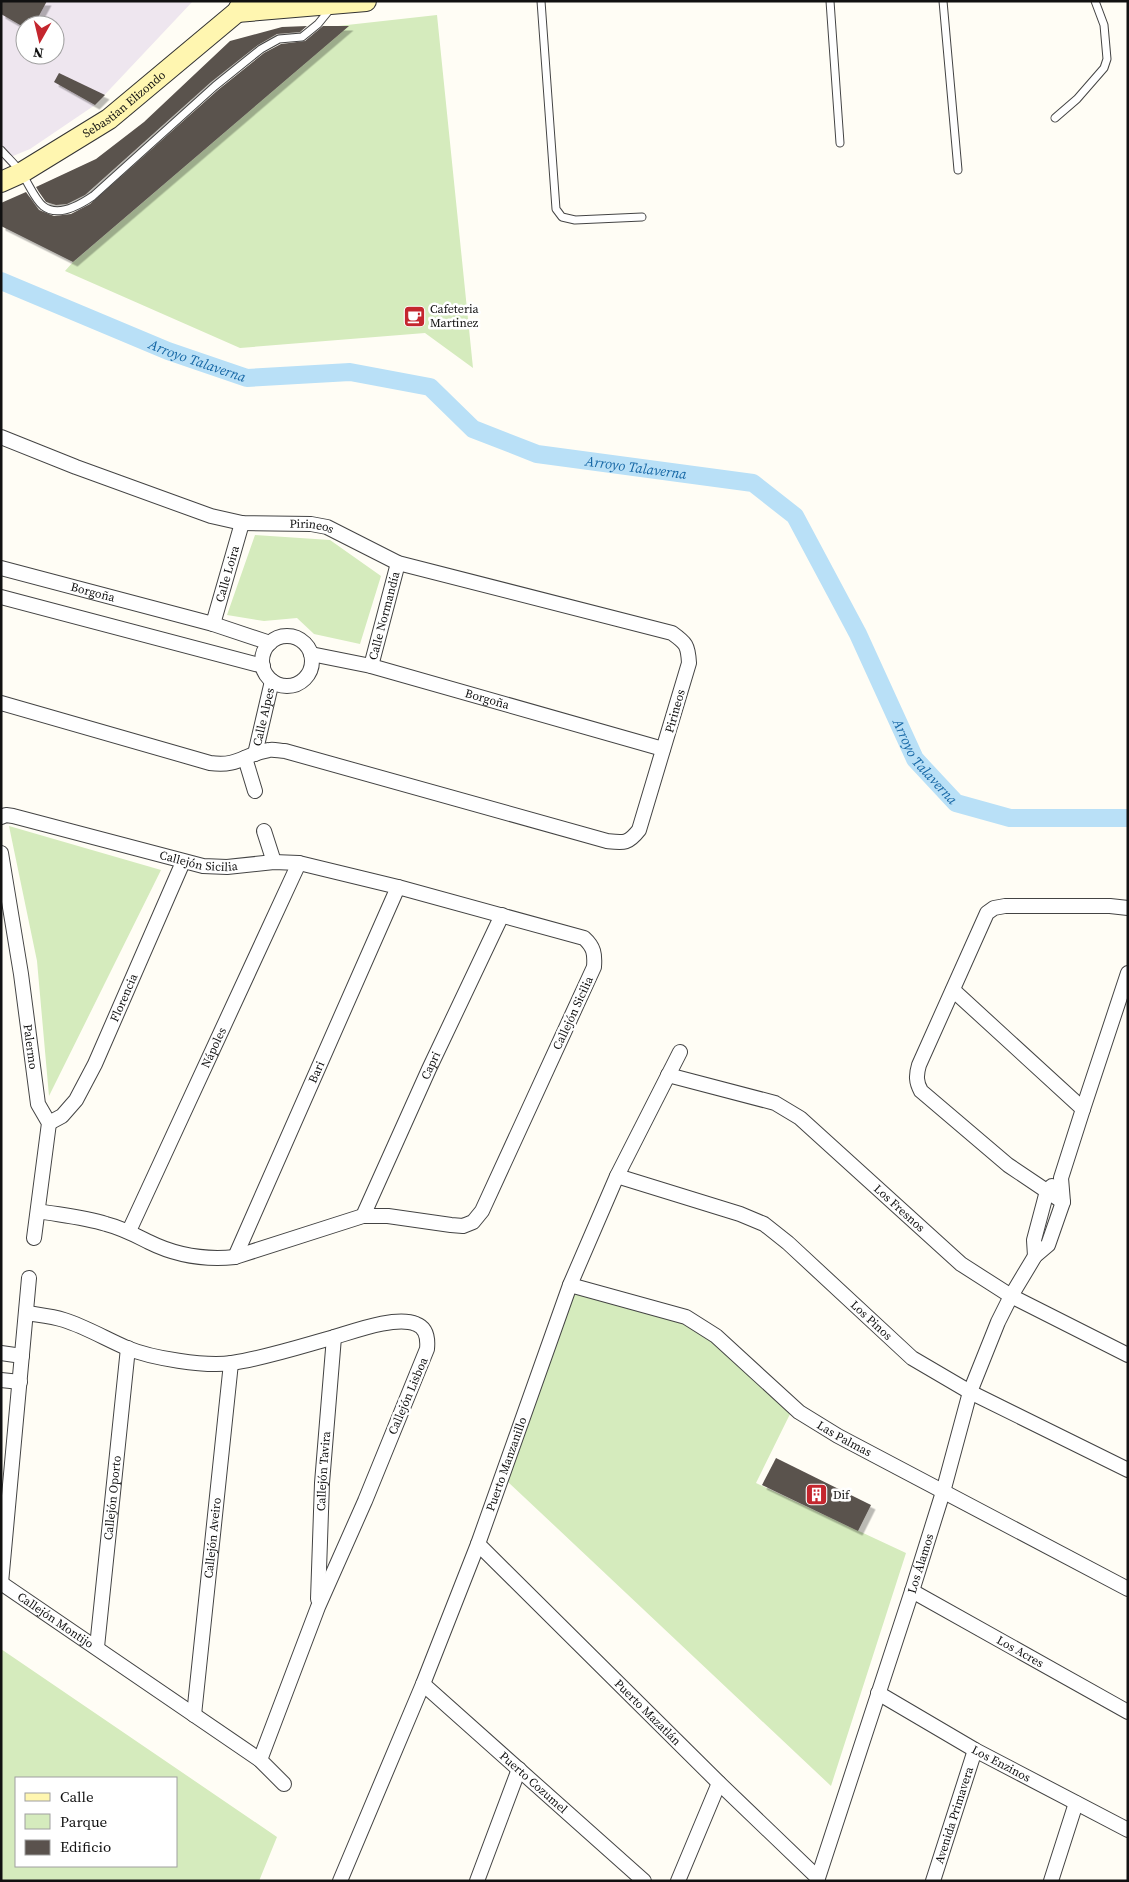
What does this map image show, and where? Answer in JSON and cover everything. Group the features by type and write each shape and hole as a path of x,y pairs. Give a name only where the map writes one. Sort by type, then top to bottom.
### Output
{"street":[{"path":"240,7 366,1"},
{"name":"Sebastian Elizondo","path":"1,182 21,173 109,119 240,7"},
{"name":"Pirineos","path":"1,436 157,498 211,516 242,523 311,524 327,527 398,563 672,633 684,641 688,650 689,662 639,830 631,840 623,843 598,839 285,751 270,750 250,756 236,763 224,765 210,763 1,703"},
{"name":"Calle Loira","path":"213,624 242,523"},
{"name":"Calle Normandía","path":"371,666 398,563"},
{"name":"Borgoña","path":"1,568 213,624 270,643"},
{"path":"1,597 262,666"},
{"path":"285,636 294,637 308,647 311,654 311,669 302,681 287,686 272,681 266,674 262,666 262,658 270,643 277,638 285,636"},
{"name":"Borgoña","path":"311,654 371,666 664,749"},
{"name":"Calle Alpes","path":"255,791 250,756 272,681"},
{"name":"Callejón Sicilia","path":"1,817 6,815 12,816 183,862 227,867 274,862 299,863 398,887 584,938 592,945 595,955 594,967 482,1211 473,1222 463,1226 451,1226 388,1216 363,1216 235,1257 214,1259 186,1256 150,1243 129,1231 105,1223 38,1211"},
{"path":"264,831 274,862"},
{"name":"Palermo","path":"2,857 3,882 21,974 38,1104 49,1123"},
{"name":"Florencia","path":"49,1123 62,1116 76,1100 95,1064 183,862"},
{"name":"Nápoles","path":"129,1231 299,863"},
{"name":"Bari","path":"235,1257 398,887"},
{"path":"1063,1202 1008,1165 922,1091 917,1084 916,1076 919,1065 987,912 994,908 1005,906 1110,906 1128,908"},
{"name":"Capri","path":"363,1216 429,1069 502,915"},
{"path":"1063,1202 1061,1178 1128,973"},
{"path":"953,990 1082,1109"},
{"name":"Puerto Manzanillo","path":"340,1881 423,1684 478,1544 570,1285 617,1176 680,1052"},
{"name":"Los Fresnos","path":"668,1075 775,1103 800,1118 961,1264 1012,1296 1128,1355"},
{"path":"34,1238 49,1123"},
{"name":"Los Pinos","path":"617,1176 740,1214 764,1224 788,1243 912,1358 970,1392 1128,1470"},
{"path":"1035,1256 1034,1240 1046,1191 1061,1178"},
{"name":"Los Álamos","path":"818,1879 943,1492 970,1392 998,1322 1035,1256 1048,1245 1063,1202"},
{"name":"Callejón Montijo","path":"29,1278 1,1583 260,1760 284,1784"},
{"name":"Las Palmas","path":"570,1285 686,1317 716,1336 799,1412 838,1436 1128,1589"},
{"name":"Callejón Lisboa","path":"27,1313 62,1319 94,1331 128,1348 169,1359 201,1363 231,1363 381,1323 404,1321 417,1324 425,1331 428,1340 424,1358 365,1501 318,1607 260,1760"},
{"name":"Callejón Tavira","path":"318,1607 322,1483 334,1337"},
{"name":"Callejón Oporto","path":"97,1647 128,1348"},
{"path":"1,1353 22,1356"},
{"name":"Callejón Aveiro","path":"194,1715 231,1363"},
{"path":"1,1380 20,1382"},
{"name":"Puerto Mazatlán","path":"478,1544 718,1783 818,1879"},
{"name":"Los Acres","path":"912,1591 1128,1712"},
{"name":"Puerto Cozumel","path":"423,1684 644,1881"},
{"name":"Los Enzinos","path":"878,1694 975,1750 1128,1830"},
{"name":"Avenida Primavera","path":"933,1881 975,1750"},
{"path":"478,1881 519,1769"},
{"path":"678,1881 718,1783"},
{"path":"1051,1881 1076,1803"}],"lane":[{"path":"541,1 556,209 562,217 574,220 642,217"},
{"path":"830,1 840,143"},
{"path":"943,1 958,170"},
{"path":"1054,118 1077,99 1104,68 1107,59 1104,25 1096,1"},
{"path":"1,150 21,173 42,206 49,210 68,209 82,204 215,86 261,48 278,39 306,35 322,20 334,4"}],"shaded area":[{"path":"1,1 193,1 95,105 30,149 1,161"}],"green space":[{"path":"437,15 473,368 425,333 240,348 65,271 73,262 339,34 338,26"},
{"path":"255,535 330,540 381,576 360,644 314,634 297,618 264,621 227,615"},
{"path":"9,826 161,870 49,1096 37,961"},
{"path":"575,1292 681,1318 712,1338 791,1412 756,1483 906,1553 831,1786 506,1480 567,1299"},
{"path":"1,1649 277,1837 259,1881 1,1881"}],"building":[{"path":"1,1 47,1 39,15 15,15 15,22 1,14"},
{"path":"307,26 300,32 277,34 258,45 211,82 85,195 67,204 56,205 46,202 39,192 36,187 96,159 144,122 230,41 282,27"},
{"path":"323,26 349,26 73,262 1,226 1,203 26,192 39,210 54,216 71,214 90,204 218,90 264,53 281,44 305,41"},
{"path":"59,73 105,95 95,105 54,82"},
{"name":"Dif","path":"776,1458 871,1505 858,1531 762,1485"}],"waterway":[{"name":"Arroyo Talaverna","path":"1,281 168,351 247,378 350,372 430,387 473,429 537,454 753,483 795,516 858,634 915,759 956,803 1010,818 1128,818"}],"place":[{"name":"Cafeteria Martinez","path":"414,316"},
{"name":"Dif","path":"817,1495"}]}
